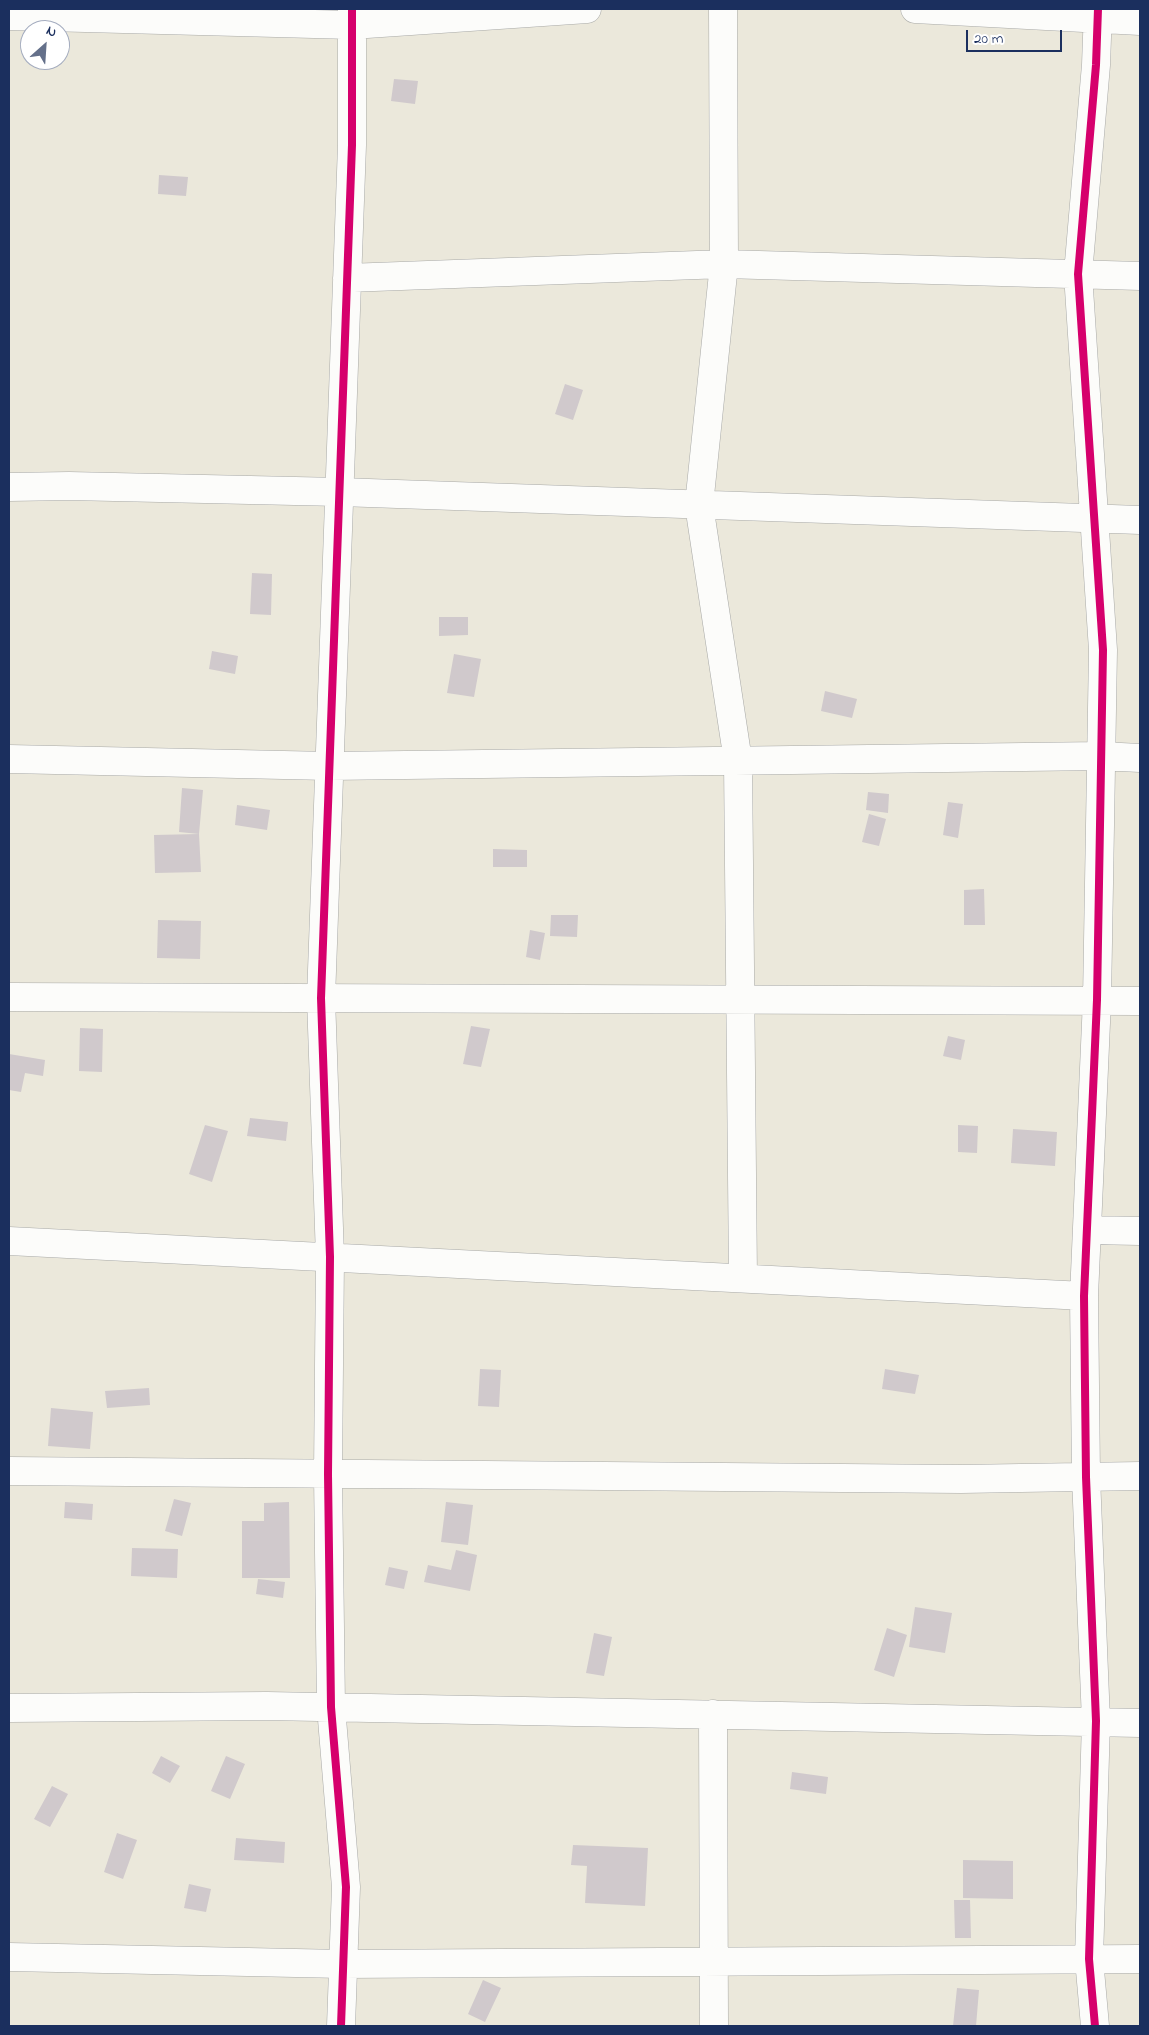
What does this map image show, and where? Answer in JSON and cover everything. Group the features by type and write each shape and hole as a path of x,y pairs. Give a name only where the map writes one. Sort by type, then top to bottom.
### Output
{"street":[{"path":"9,16 352,17 587,9"},
{"path":"723,9 724,264 699,505 738,761 744,1278"},
{"path":"915,9 1098,13 1140,21"},
{"path":"1095,2026 1089,1959 1096,1721 1086,1477 1084,1296 1097,1000 1103,650 1078,274 1096,65 1098,13"},
{"path":"341,2026 346,1887 330,1707 328,1474 330,1257 321,998 352,145 352,17"},
{"path":"347,278 724,264 1140,276"},
{"path":"9,487 69,486 340,492 1140,520"},
{"path":"9,759 329,766 1101,756 1140,758"},
{"path":"9,997 1140,1001"},
{"path":"1088,1230 1140,1231"},
{"path":"9,1241 1084,1296"},
{"path":"9,1471 961,1479 1140,1476"},
{"path":"9,1708 330,1707 1140,1723"},
{"path":"713,1714 714,2026"},
{"path":"9,1957 343,1964 1140,1959"}],"building":[{"path":"394,79 418,81 415,104 391,101"},
{"path":"159,175 188,177 186,196 158,194"},
{"path":"565,384 583,390 573,420 555,414"},
{"path":"252,573 272,574 271,615 250,614"},
{"path":"439,617 468,617 468,635 439,636"},
{"path":"212,651 238,656 235,674 209,669"},
{"path":"454,654 481,659 474,697 447,693"},
{"path":"825,691 857,699 852,718 821,711"},
{"path":"182,788 203,790 199,834 179,832"},
{"path":"868,792 889,794 888,813 866,810"},
{"path":"948,802 963,804 958,838 943,835"},
{"path":"237,805 270,810 267,830 235,825"},
{"path":"869,814 886,819 879,846 862,842"},
{"path":"199,834 201,872 155,873 154,835"},
{"path":"493,849 527,850 527,867 493,867"},
{"path":"984,889 985,925 964,925 964,890"},
{"path":"551,915 578,915 577,937 550,936"},
{"path":"158,920 201,921 200,959 157,958"},
{"path":"530,930 545,933 540,960 526,957"},
{"path":"471,1026 490,1029 481,1067 463,1064"},
{"path":"80,1028 103,1029 102,1072 79,1071"},
{"path":"948,1036 965,1040 961,1060 943,1056"},
{"path":"9,1054 45,1060 43,1076 25,1073 21,1092 9,1090"},
{"path":"250,1118 288,1122 286,1141 247,1136"},
{"path":"205,1125 228,1131 212,1182 189,1174"},
{"path":"958,1125 978,1126 977,1153 958,1152"},
{"path":"1013,1129 1057,1132 1055,1166 1011,1163"},
{"path":"480,1369 501,1370 499,1407 478,1406"},
{"path":"885,1369 919,1375 915,1394 882,1389"},
{"path":"149,1388 150,1405 107,1408 105,1391"},
{"path":"51,1408 93,1412 90,1449 48,1446"},
{"path":"174,1499 191,1503 182,1536 165,1531"},
{"path":"65,1502 93,1504 92,1520 64,1518"},
{"path":"289,1502 290,1578 242,1578 242,1521 264,1521 264,1503"},
{"path":"446,1502 473,1505 468,1545 441,1542"},
{"path":"132,1548 178,1549 177,1578 131,1576"},
{"path":"456,1550 477,1555 470,1591 424,1582 428,1565 451,1570"},
{"path":"389,1567 408,1571 404,1589 385,1585"},
{"path":"258,1579 285,1582 283,1598 256,1594"},
{"path":"915,1607 952,1613 945,1653 909,1647"},
{"path":"887,1628 907,1635 894,1677 874,1670"},
{"path":"594,1633 612,1637 604,1676 586,1673"},
{"path":"161,1756 180,1766 170,1783 152,1773"},
{"path":"226,1756 245,1764 230,1799 211,1791"},
{"path":"792,1772 828,1777 826,1794 790,1789"},
{"path":"52,1786 68,1794 50,1827 34,1819"},
{"path":"117,1833 137,1840 123,1879 104,1872"},
{"path":"236,1838 285,1842 284,1863 234,1860"},
{"path":"573,1845 648,1848 645,1906 585,1903 587,1866 571,1865"},
{"path":"963,1860 1013,1861 1013,1899 963,1898"},
{"path":"189,1884 211,1889 206,1912 184,1908"},
{"path":"954,1900 970,1900 971,1938 955,1938"},
{"path":"483,1980 501,1988 485,2022 468,2014"},
{"path":"957,1988 979,1990 976,2026 953,2026"}],"cycle path":[{"path":"341,2026 346,1887 331,1707 328,1474 330,1257 321,998 352,145 352,9"},
{"path":"1095,2026 1089,1959 1096,1721 1086,1477 1084,1296 1097,1000 1103,650 1078,274 1096,65 1098,9"}]}
